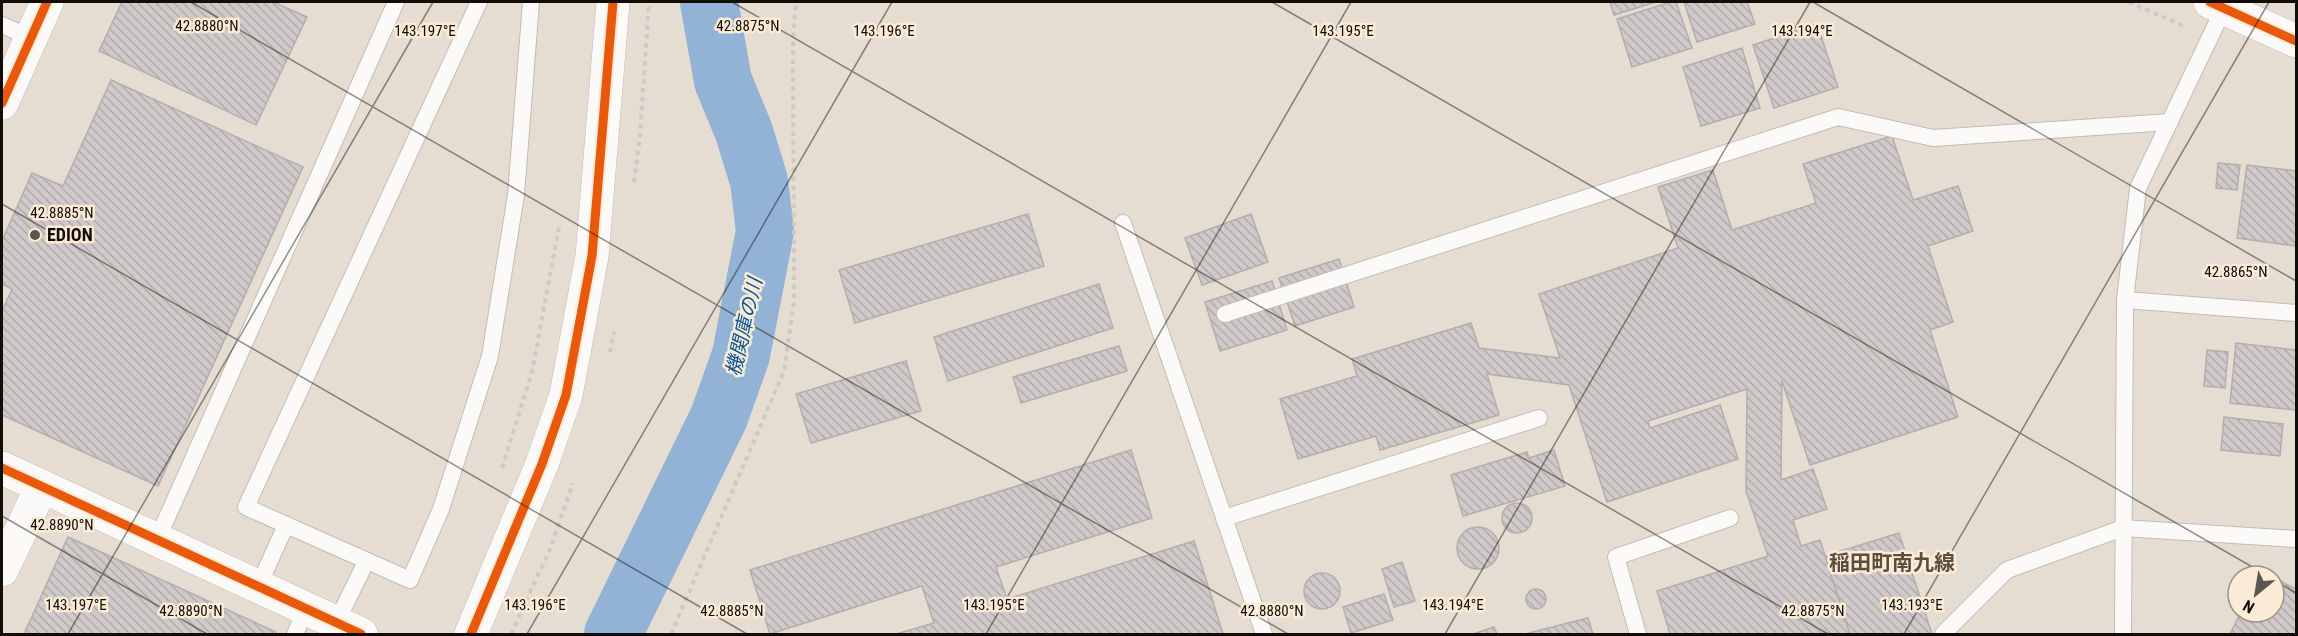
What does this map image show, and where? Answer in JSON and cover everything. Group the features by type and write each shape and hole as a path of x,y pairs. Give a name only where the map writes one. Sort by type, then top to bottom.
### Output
{"street":[{"path":"2,103 47,2"},
{"path":"471,634 542,464 566,395 592,256 613,2"},
{"path":"2220,4 2296,40"},
{"path":"2,468 258,587 301,622 349,629"},
{"path":"2,570 42,486"}],"lane":[{"path":"157,540 396,2"},
{"path":"479,2 246,507 411,580 441,509 490,356 516,195 531,2"},
{"path":"2123,634 2125,300 2138,188 2220,4"},
{"path":"2,25 31,38"},
{"path":"1226,314 1838,117 1933,138 2169,122"},
{"path":"1123,223 1263,634"},
{"path":"2125,300 2296,313"},
{"path":"1224,518 1539,418"},
{"path":"1638,634 1616,557 1730,518"},
{"path":"258,587 286,525"},
{"path":"1943,634 2007,570 2123,528 2296,539"},
{"path":"349,629 366,561"}],"path":[{"path":"671,634 784,371 794,301 793,41 796,2"},
{"path":"500,473 532,372 561,217"}],"building":[{"path":"122,2 273,2 307,17 256,125 99,51"},
{"path":"1610,2 1656,2 1614,15"},
{"path":"1676,2 1692,48 1632,67 1617,19"},
{"path":"1684,2 1747,2 1755,24 1697,42"},
{"path":"1817,24 1838,87 1774,108 1753,45"},
{"path":"1742,48 1760,108 1701,126 1683,67"},
{"path":"111,80 303,167 158,486 2,415 2,311 12,289 2,284 2,241 32,173 63,186"},
{"path":"1892,136 1913,200 1958,186 1973,231 1928,246 1953,322 1930,330 1958,417 1810,465 1782,381 1781,480 1813,469 1827,509 1793,520 1801,546 1820,540 1850,634 1670,634 1657,591 1768,556 1746,491 1747,389 1648,421 1650,428 1720,405 1738,459 1607,502 1569,385 1487,374 1499,415 1380,450 1376,436 1298,459 1280,399 1357,376 1352,359 1471,323 1479,348 1560,358 1539,294 1678,248 1658,187 1713,170 1732,230 1816,203 1803,164"},
{"path":"2218,163 2240,165 2237,190 2216,188"},
{"path":"2247,165 2296,171 2296,246 2237,238"},
{"path":"1028,214 1044,266 855,323 839,270"},
{"path":"1251,214 1268,262 1202,285 1185,238"},
{"path":"1339,259 1354,307 1295,326 1279,278"},
{"path":"1272,281 1287,330 1220,351 1205,302"},
{"path":"1099,284 1113,328 948,381 934,337"},
{"path":"2236,343 2296,350 2296,410 2230,403"},
{"path":"1119,346 1127,371 1021,403 1013,377"},
{"path":"2207,350 2228,352 2225,388 2204,386"},
{"path":"906,361 921,411 811,443 796,394"},
{"path":"2224,417 2283,424 2280,456 2221,450"},
{"path":"1131,450 1152,518 996,567 1007,599 1194,541 1223,634 896,634 934,623 922,586 770,634 750,570"},
{"path":"1554,450 1565,486 1463,516 1451,475 1527,452 1529,458"},
{"path":"1517,503 1523,504 1531,512 1531,524 1523,532 1517,533 1511,532 1503,524 1502,518 1503,512 1511,504"},
{"path":"1478,527 1493,533 1499,548 1493,563 1478,569 1463,563 1457,548 1463,533"},
{"path":"1899,533 1932,634 1850,634 1825,556"},
{"path":"68,537 276,632 275,634 24,634"},
{"path":"1402,562 1415,601 1394,607 1382,569"},
{"path":"1322,573 1335,578 1340,591 1335,604 1322,609 1309,604 1304,591 1309,578"},
{"path":"2286,584 2296,589 2296,634 2230,634 2235,624 2286,624"},
{"path":"1536,589 1543,592 1546,599 1543,606 1536,609 1529,606 1526,599 1529,592"},
{"path":"1384,594 1393,620 1351,633 1343,607"},
{"path":"1588,618 1593,634 1525,634"},
{"path":"1494,627 1497,634 1473,634"}],"waterway":[{"name":"機関庫の川","path":"613,634 719,417 741,355 765,231 759,181 744,132 723,81 709,2"}],"cycle path":[{"path":"2,103 47,2"},
{"path":"471,634 542,464 566,395 592,256 613,2"},
{"path":"2210,2 2296,41"},
{"path":"2,468 361,634"}],"place":[{"name":"EDION","path":"35,235"}],"district":[{"name":"稲田町南九線","path":"1892,563"}]}
